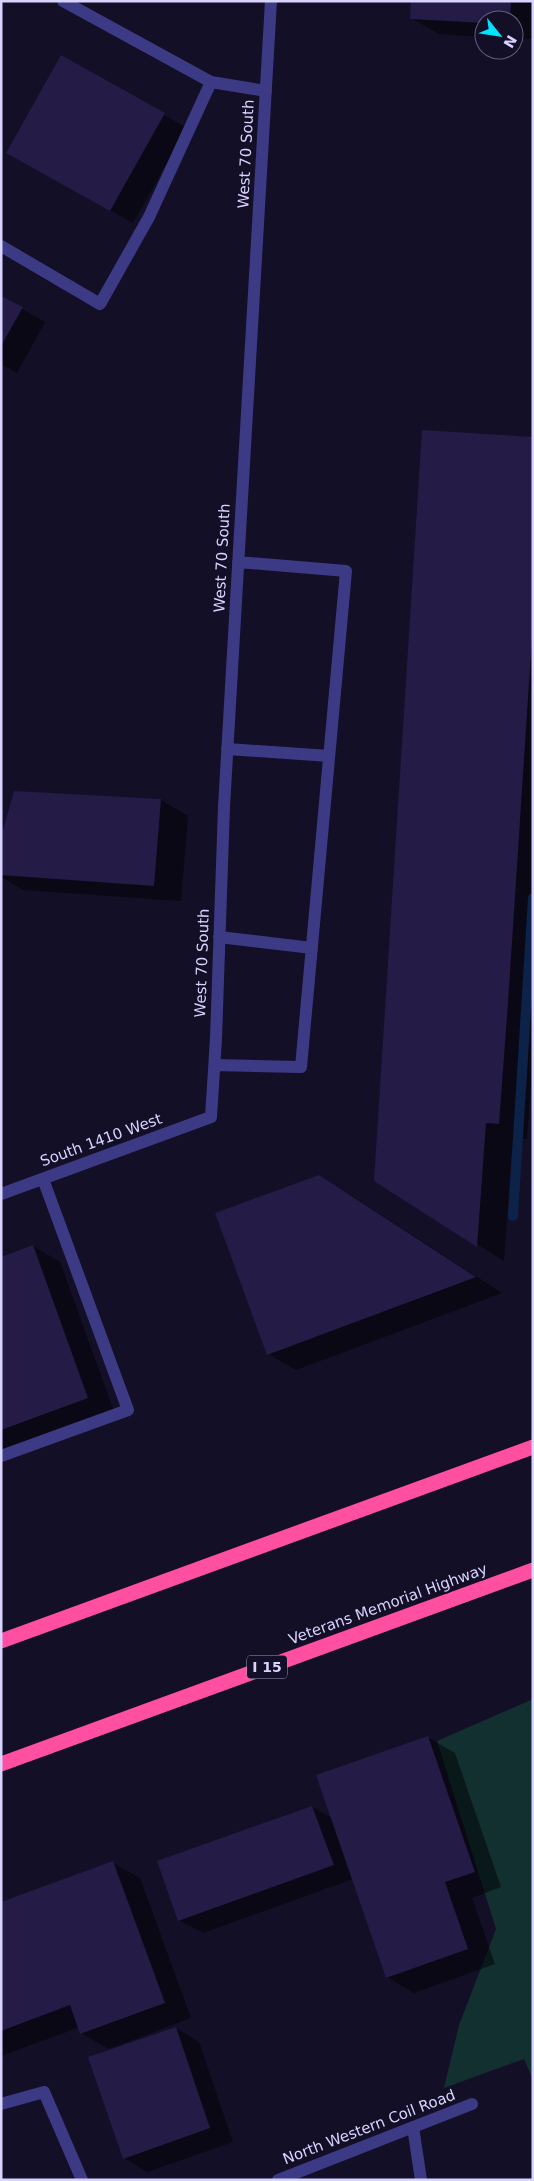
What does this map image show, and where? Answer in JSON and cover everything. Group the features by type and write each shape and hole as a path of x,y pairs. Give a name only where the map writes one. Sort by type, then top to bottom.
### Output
{"highway":[{"path":"1,1640 533,1447"},
{"name":"Veterans Memorial Highway","path":"1,1764 533,1570"}],"street":[{"path":"63,1 211,82 266,91"},
{"name":"West 70 South","path":"211,1117 215,1065 227,749 271,1"},
{"path":"1,246 100,304 148,217 211,82"},
{"path":"215,1065 301,1067 346,571 238,562"},
{"path":"227,749 329,756"},
{"path":"219,937 312,948"},
{"name":"South 1410 West","path":"1,1194 211,1117"},
{"path":"1,1456 128,1410 43,1179"},
{"path":"1,2104 44,2092 82,2180"},
{"name":"North Western Coil Road","path":"278,2180 472,2104"},
{"path":"413,2127 421,2180"}],"green space":[{"path":"533,1699 533,2080 524,2059 444,2088 459,2025 496,1929 437,1741"}],"building":[{"path":"411,1 511,1 511,10 474,10 474,22 410,19"},
{"path":"61,55 165,113 110,211 6,153"},
{"path":"1,296 23,307 1,346"},
{"path":"422,430 533,437 533,622 508,1003 499,1124 486,1123 477,1247 374,1181"},
{"path":"14,791 161,799 154,886 1,875 1,829 3,830"},
{"path":"319,1175 476,1277 267,1355 215,1213"},
{"path":"33,1245 88,1398 1,1430 1,1257"},
{"path":"428,1736 475,1872 445,1882 468,1949 386,1978 316,1775"},
{"path":"312,1806 334,1865 178,1921 157,1861"},
{"path":"113,1861 165,2003 80,2034 70,2005 1,2031 1,1902"},
{"path":"176,2027 210,2128 123,2159 88,2057"}],"waterway":[{"path":"513,1216 533,898"}]}
